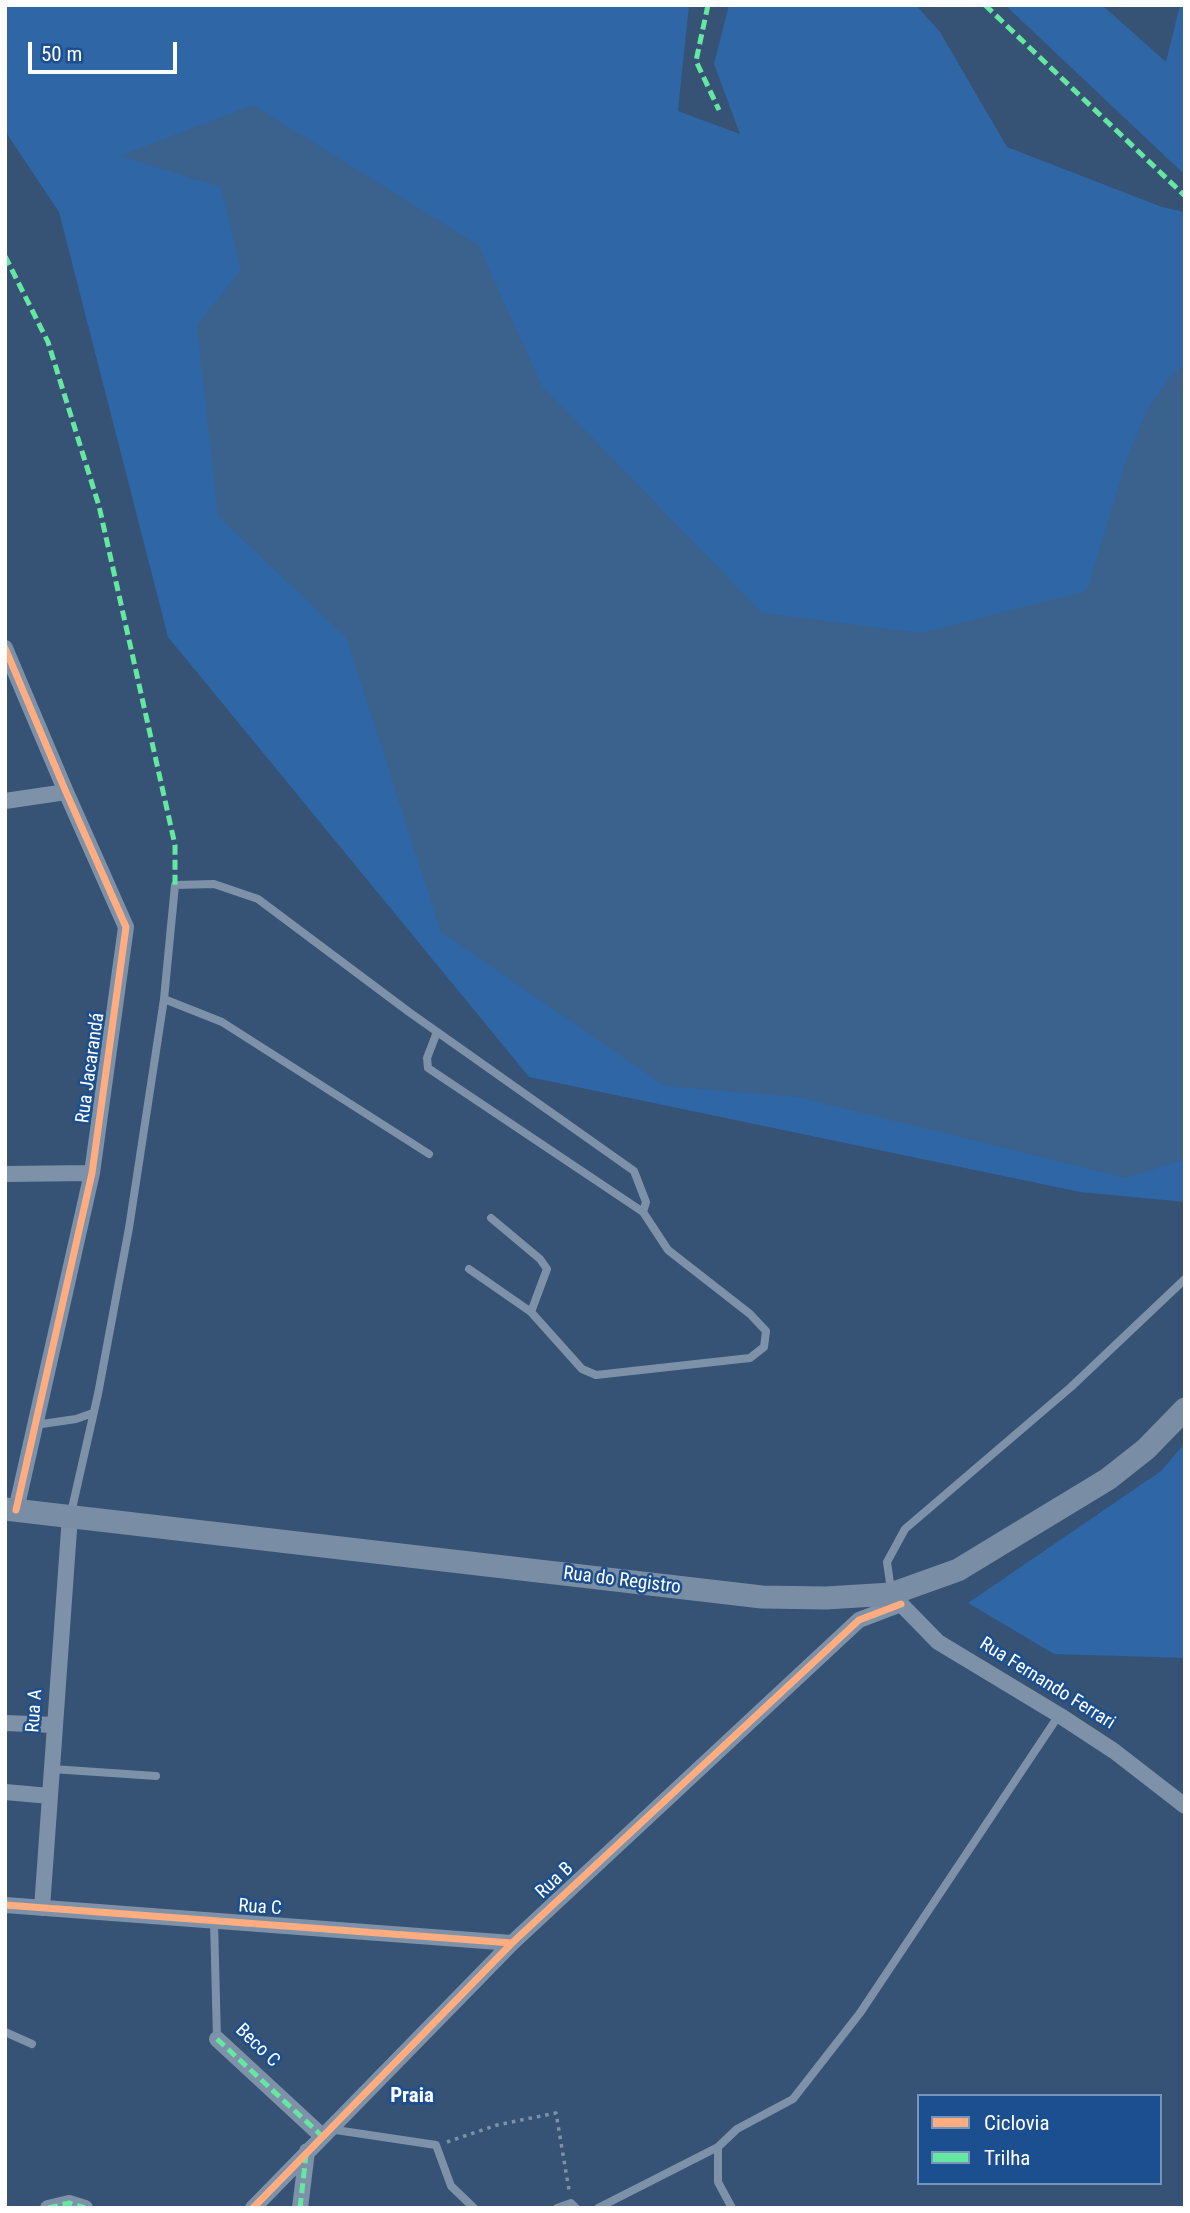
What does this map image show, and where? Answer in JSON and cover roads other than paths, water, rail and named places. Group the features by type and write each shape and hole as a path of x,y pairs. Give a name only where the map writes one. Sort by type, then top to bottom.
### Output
{"main road":[{"name":"Rua do Registro","path":"11,1509 762,1597 896,1599 958,1570 1108,1479 1146,1449 1185,1409"}],"street":[{"name":"Rua Jacarandá","path":"5,648 126,927 92,1173 35,1425 11,1509"},
{"path":"5,801 66,792"},
{"path":"5,1174 92,1173"},
{"name":"Rua A","path":"42,1908 71,1516"},
{"name":"Rua Fernando Ferrari","path":"896,1599 938,1642 1114,1751 1185,1806"},
{"name":"Rua B","path":"253,2208 512,1942 859,1620 896,1599"},
{"path":"5,1723 55,1725"},
{"path":"5,1792 50,1796"},
{"name":"Rua C","path":"5,1905 512,1942"},
{"name":"Beco C","path":"217,2039 325,2133"},
{"path":"300,2208 307,2151"},
{"path":"48,2208 69,2203 85,2208"}],"lane":[{"path":"71,1516 129,1228 164,999 175,885 214,884 258,899 437,1032 634,1171 646,1202 643,1212"},
{"path":"164,999 222,1022 429,1154"},
{"path":"437,1032 427,1058 428,1068 643,1212 668,1250 750,1314 766,1331 764,1347 750,1358 596,1376 582,1369 531,1312 469,1269"},
{"path":"491,1218 540,1259 547,1269 531,1312"},
{"path":"896,1599 887,1562 905,1529 1071,1387 1185,1279"},
{"path":"35,1425 75,1419 93,1413"},
{"path":"598,2208 718,2147 737,2129 793,2099 860,2013 1059,1715"},
{"path":"52,1769 156,1776"},
{"name":"Beco C","path":"214,1921 217,2039"},
{"path":"5,2032 32,2045"},
{"path":"325,2133 436,2146 451,2186 474,2208"},
{"path":"718,2147 718,2182 732,2208"},
{"path":"557,2208 573,2205"}],"district":[{"name":"Praia","path":"412,2097"}]}
